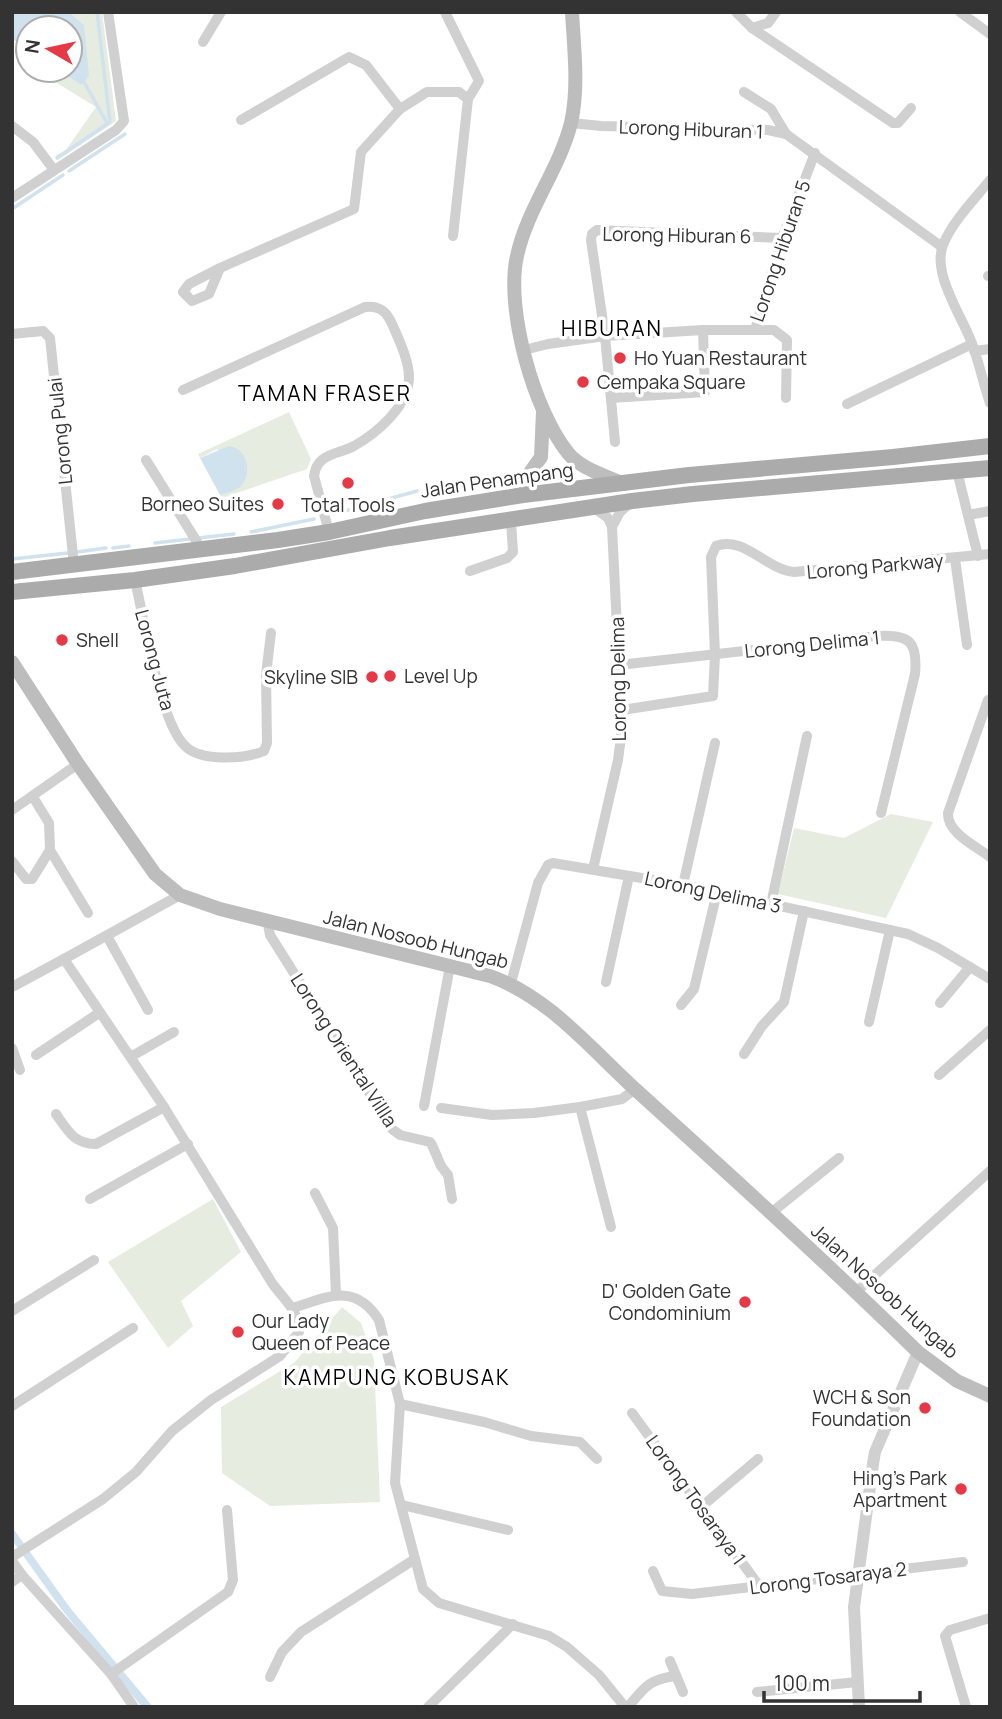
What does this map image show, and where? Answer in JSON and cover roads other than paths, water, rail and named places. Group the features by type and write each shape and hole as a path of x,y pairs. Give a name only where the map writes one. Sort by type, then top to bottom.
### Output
{"main road":[{"path":"572,12 576,86 571,123 562,149 524,231 516,258 514,297 524,350 543,411 568,453 580,464 623,484"},
{"path":"541,457 543,411"},
{"name":"Jalan Penampang","path":"12,572 329,533 414,513 523,495 990,446"},
{"path":"538,517 528,508 523,495 527,477 541,457 553,451 568,453"},
{"path":"867,459 870,470 880,477"},
{"path":"12,592 135,580 235,566 378,540 632,501 990,468"},
{"path":"12,601 32,590"},
{"name":"Jalan Nosoob Hungab","path":"12,662 78,764 155,874 180,895 220,909 511,983 550,1011 918,1352 957,1381 990,1396"}],"street":[{"path":"12,198 116,130 124,121 108,12"},
{"path":"203,42 221,12"},
{"path":"445,12 479,81 468,99 453,236"},
{"path":"736,12 752,28 893,123 898,123 911,108"},
{"path":"752,28 768,23 776,12"},
{"path":"960,12 990,34"},
{"path":"241,120 349,58 366,65 400,109"},
{"path":"220,268 354,209 361,152 400,109 427,92 459,92 468,99"},
{"path":"744,92 771,109 786,134"},
{"name":"Lorong Hiburan 1","path":"571,123 768,130 786,134 942,247"},
{"path":"12,126 33,142 54,170"},
{"name":"Lorong Hiburan 5","path":"524,350 605,335 755,330 782,238 815,153"},
{"path":"990,180 949,233 942,247 942,276 973,347 990,403"},
{"name":"Lorong Hiburan 6","path":"605,335 591,240 592,234 597,230 782,238"},
{"path":"183,390 365,307 379,308 384,312 395,330 409,378 395,412 387,422 352,447 321,460 315,468 314,476 329,533"},
{"path":"611,398 705,392 703,330"},
{"path":"755,330 774,330 788,340 786,398"},
{"name":"Lorong Pulai","path":"12,334 43,331 50,338 74,565"},
{"path":"605,335 615,442"},
{"path":"847,404 973,347 990,349"},
{"path":"146,460 202,550"},
{"path":"957,471 978,556"},
{"path":"612,527 620,512 632,501"},
{"path":"593,508 608,518 612,527"},
{"path":"968,514 990,511"},
{"path":"470,571 507,558 513,552 511,521"},
{"name":"Lorong Delima","path":"593,869 618,760 622,710 612,527"},
{"name":"Lorong Parkway","path":"715,655 710,564 712,551 723,543 735,545 779,570 794,572 990,554"},
{"path":"955,559 967,645"},
{"name":"Lorong Juta","path":"135,580 160,693 176,732 191,751 216,757 246,757 264,751 267,743 266,675 271,633"},
{"name":"Lorong Delima 1","path":"619,665 886,636 909,640 916,659 915,674 881,813"},
{"path":"622,710 713,696 715,655"},
{"path":"988,700 947,820 953,829 990,857"},
{"path":"771,904 807,736"},
{"path":"683,885 715,743"},
{"path":"12,810 78,764"},
{"path":"33,797 49,823 50,850 88,913"},
{"path":"12,861 26,879 32,879 50,850"},
{"name":"Lorong Delima 3","path":"511,983 541,874 553,863 683,885 890,930 925,941 990,979"},
{"path":"606,982 629,876"},
{"path":"681,1005 694,989 717,892"},
{"path":"12,987 180,895"},
{"path":"744,1054 762,1026 784,1002 804,911"},
{"name":"Lorong Oriental Villla","path":"267,919 270,935 392,1129 400,1135 430,1142 432,1145 448,1175 452,1199"},
{"path":"869,1022 890,930"},
{"path":"107,936 148,1010"},
{"path":"64,959 99,1013 132,1056 272,1283 298,1318 299,1332 280,1356 211,1400 172,1431 136,1472 103,1499 15,1557 22,1575 115,1671 134,1707"},
{"path":"424,1106 450,966"},
{"path":"940,1003 970,967"},
{"path":"36,1055 99,1013"},
{"path":"939,1075 990,1030"},
{"path":"132,1056 174,1032"},
{"path":"12,1048 20,1070"},
{"path":"441,1108 492,1115 580,1107 622,1099 635,1089"},
{"path":"56,1114 75,1140 96,1144 164,1107"},
{"path":"580,1107 611,1227"},
{"path":"90,1199 188,1144"},
{"path":"771,1213 839,1158"},
{"path":"856,1292 990,1171"},
{"path":"315,1193 333,1228 336,1294"},
{"path":"12,1311 94,1260"},
{"path":"293,1308 336,1294 352,1297 372,1308 379,1320 400,1404 395,1483 423,1589 439,1603 549,1636 567,1647 599,1675 624,1704"},
{"path":"12,1406 133,1328"},
{"path":"859,1707 854,1607 875,1452 918,1352"},
{"path":"400,1404 484,1422 531,1436 580,1442 597,1460"},
{"name":"Lorong Tosaraya 1","path":"632,1413 760,1587"},
{"path":"701,1507 758,1459"},
{"path":"402,1505 508,1530"},
{"path":"115,1671 221,1597 232,1586 227,1510"},
{"path":"270,1677 282,1652 301,1632 415,1559"},
{"name":"Lorong Tosaraya 2","path":"653,1571 662,1591 692,1594 963,1562"},
{"path":"12,1583 22,1575"},
{"path":"966,1707 945,1636 950,1630 990,1618"},
{"path":"428,1707 513,1624"},
{"path":"670,1661 683,1692"},
{"path":"608,1707 624,1704 647,1684 675,1676"},
{"path":"757,1692 857,1682"}],"water":[{"path":"13,12 71,14 14,14 14,40"},
{"path":"84,25 89,76 84,82"},
{"path":"229,446 244,456 247,475 239,488 220,495 200,458"},
{"path":"12,1527 71,1609 153,1707 142,1707 62,1610 12,1540"}],"waterway":[{"path":"57,158 110,122 97,12"},
{"path":"84,82 107,123"},
{"path":"69,171 125,134"},
{"path":"12,209 63,175"},
{"path":"334,514 417,491"},
{"path":"251,532 314,519"},
{"path":"198,538 234,534"},
{"path":"155,543 190,539"},
{"path":"113,548 129,546"},
{"path":"77,552 106,548"},
{"path":"12,559 68,553"}],"place":[{"name":"Ho Yuan Restaurant","path":"620,358"},
{"name":"Cempaka Square","path":"583,382"},
{"name":"Total Tools","path":"348,483"},
{"name":"Borneo Suites","path":"278,504"},
{"name":"Shell","path":"62,640"},
{"name":"Level Up","path":"390,676"},
{"name":"Skyline SIB","path":"372,677"},
{"name":"D' Golden Gate Condominium","path":"745,1302"},
{"name":"Our Lady Queen of Peace","path":"238,1332"},
{"name":"WCH & Son Foundation","path":"925,1408"},
{"name":"Hing's Park Apartment","path":"961,1489"}],"district":[{"name":"HIBURAN","path":"612,329"},
{"name":"TAMAN FRASER","path":"325,394"},
{"name":"KAMPUNG KOBUSAK","path":"397,1378"}]}
